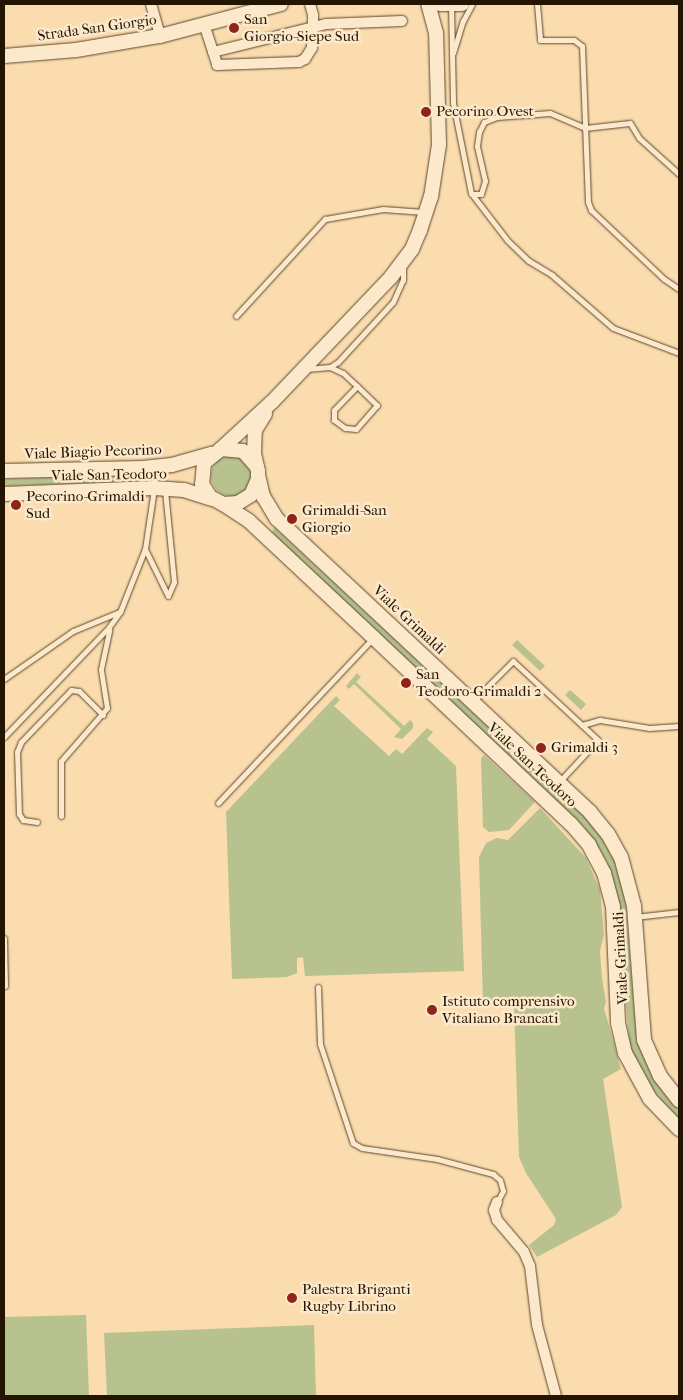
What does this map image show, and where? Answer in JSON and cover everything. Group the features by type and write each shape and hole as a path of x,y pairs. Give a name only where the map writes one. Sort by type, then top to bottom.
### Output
{"main road":[{"name":"Strada San Giorgio","path":"4,56 76,50 160,36 205,27 282,4"},
{"path":"272,402 256,430 258,471 255,489 248,498 238,503 218,502 205,491 201,477 204,463 272,402 403,261 427,213 439,144 434,19 428,4"},
{"path":"434,19 448,4"},
{"path":"216,451 243,451 258,471"},
{"name":"Viale Biagio Pecorino","path":"4,471 144,468 172,465 216,451"},
{"name":"Viale Grimaldi","path":"258,471 263,496 277,519 590,812 615,846 627,873 636,917 644,1040 660,1076 679,1100"},
{"name":"Viale San Teodoro","path":"4,494 160,488 196,493 218,502 249,521 374,638 571,824 598,859 612,907 618,1022 625,1053 650,1099 679,1129"}],"street":[{"path":"151,4 160,36"},
{"path":"205,27 218,65 299,62 305,59 312,48 313,26 310,4"},
{"path":"213,52 313,26 402,21"},
{"path":"497,1202 494,1210 497,1220 529,1262 537,1325 556,1396"}],"lane":[{"path":"448,4 453,102 471,193 507,240 529,261 552,275 613,328 679,353"},
{"path":"452,59 462,21 472,4"},
{"path":"537,4 540,40 574,40 582,46 591,210 664,279 679,289"},
{"path":"436,59 452,59"},
{"path":"471,193 481,194 484,190 485,181 477,146 484,122 497,117 550,113 585,128 630,123 640,138 679,174"},
{"path":"236,316 325,219 383,209 427,213"},
{"path":"303,370 330,367 338,362 393,302 403,280 403,261"},
{"path":"330,367 357,386 377,405 356,429 344,428 334,420 334,410 357,386"},
{"path":"4,737 110,627 120,612 145,548 160,488"},
{"path":"145,548 168,596 174,582 160,488"},
{"path":"4,679 66,635 120,612"},
{"path":"61,816 61,761 103,715 108,702 102,669 103,648 110,627"},
{"path":"218,802 374,638"},
{"path":"472,702 513,660 598,740 558,783"},
{"path":"38,822 27,822 19,814 18,746 71,690 79,691 103,715"},
{"path":"582,725 600,720 649,728 679,726"},
{"path":"636,917 679,912"},
{"path":"4,938 5,986"},
{"path":"318,987 320,1044 353,1143 362,1148 437,1159 493,1174 500,1180 503,1191 497,1202"}],"green space":[{"path":"235,456 242,459 248,465 251,476 250,484 242,493 235,496 227,496 220,493 212,484 211,472 214,465 223,457"},
{"path":"132,475 135,478 132,482 4,486 4,479"},
{"path":"274,527 585,817 602,838 614,860 625,894 637,1042 654,1080 679,1110 679,1120 647,1083 629,1044 619,907 607,862 595,842 579,822 272,533"},
{"path":"517,640 545,666 540,671 512,645"},
{"path":"357,673 361,677 356,682 404,726 410,720 413,723 413,728 402,739 394,737 401,729 354,684 349,689 346,686"},
{"path":"570,690 586,704 581,710 565,695"},
{"path":"336,696 340,700 334,706 389,756 396,749 402,754 427,728 433,732 427,739 456,766 464,971 305,976 303,957 297,958 297,973 287,977 232,979 226,812"},
{"path":"484,755 535,802 509,830 489,832 483,827 481,758"},
{"path":"540,808 586,858 600,890 604,935 600,951 606,1002 604,1008 621,1069 603,1079 622,1207 616,1215 537,1257 529,1245 554,1225 556,1219 526,1173 519,1157 514,1005 483,1005 479,857 486,843 497,838 508,840"},
{"path":"86,1315 89,1396 4,1396 4,1317"},
{"path":"314,1325 316,1396 107,1396 104,1333"}],"place":[{"name":"San Giorgio-Siepe Sud","path":"234,28"},
{"name":"Pecorino Ovest","path":"426,112"},
{"name":"Pecorino-Grimaldi Sud","path":"16,505"},
{"name":"Grimaldi-San Giorgio","path":"292,519"},
{"name":"San Teodoro-Grimaldi 2","path":"406,683"},
{"name":"Grimaldi 3","path":"541,748"},
{"name":"Istituto comprensivo Vitaliano Brancati","path":"432,1010"},
{"name":"Palestra Briganti Rugby Librino","path":"292,1298"}]}
